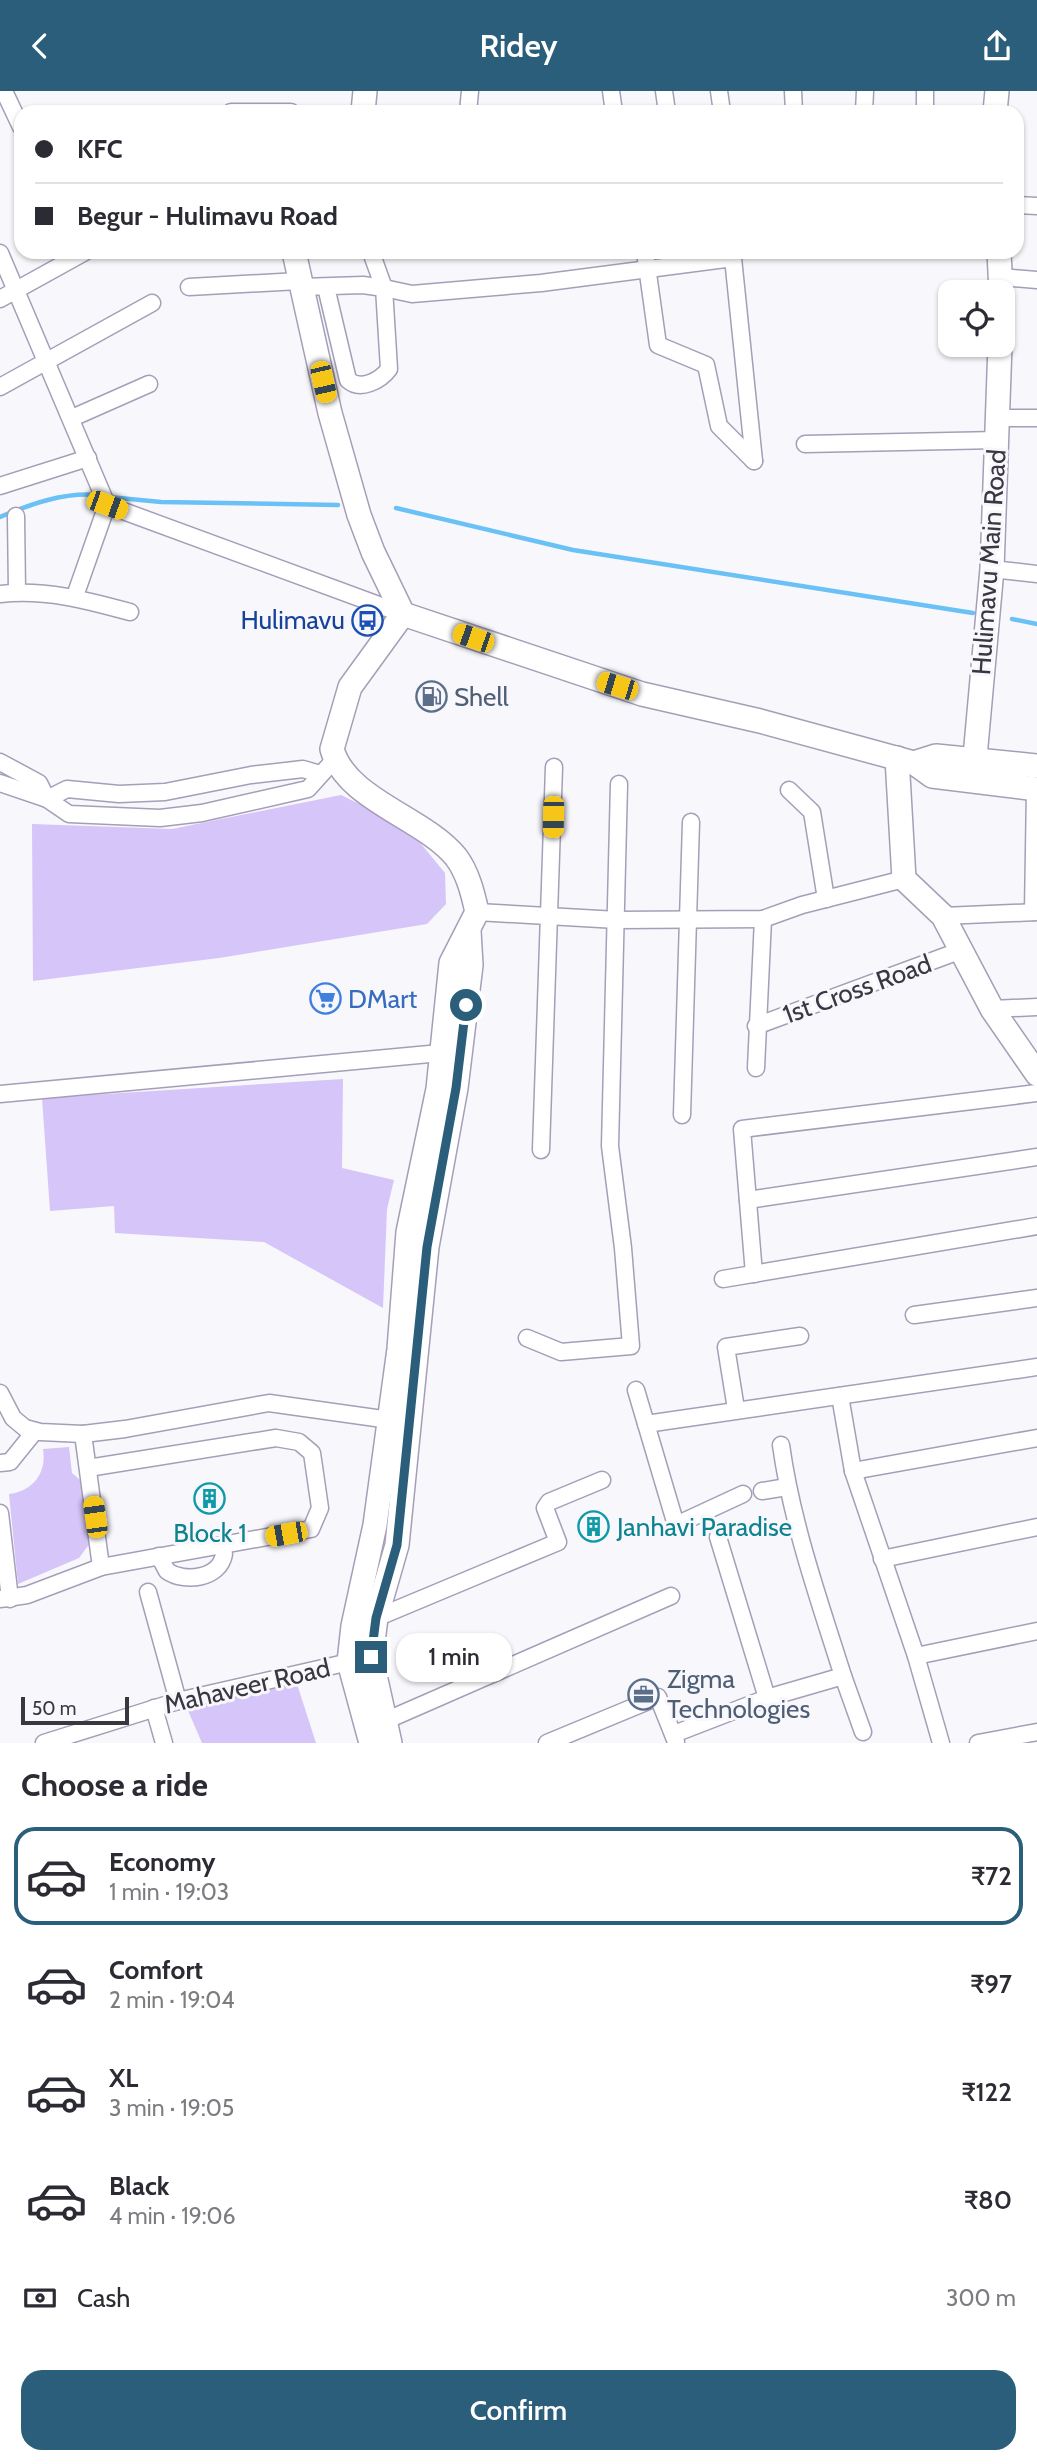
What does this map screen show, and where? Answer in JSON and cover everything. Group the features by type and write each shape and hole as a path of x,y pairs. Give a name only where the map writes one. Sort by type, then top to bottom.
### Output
{"main road":[{"path":"295,259 330,413 359,515 373,552 403,614 642,694 760,720 906,760 936,756 973,769 1036,782"},
{"path":"999,259 1001,280"},
{"name":"Hulimavu Main Road","path":"973,769 992,569 1000,357"},
{"path":"388,1732 360,1660 376,1618 397,1545 408,1232 438,1089 451,1052 471,965 473,922 464,871 455,856 426,832 327,767 333,738 350,687 403,614"},
{"path":"906,760 904,879 943,916 959,951 992,1009 1037,1074"},
{"path":"371,1743 360,1660 375,1525 400,1422"}],"street":[{"path":"4,91 14,112"},
{"path":"0,253 105,499 75,596"},
{"path":"0,299 72,259"},
{"path":"326,287 348,380 357,385 372,383 389,369 384,288 374,259"},
{"path":"189,287 363,285 412,294 541,283 647,260 690,259"},
{"path":"647,260 658,345 706,365 719,426 754,461 733,259"},
{"path":"1015,282 1037,280"},
{"path":"0,387 152,303"},
{"path":"72,418 149,384"},
{"path":"805,444 999,429 1037,418"},
{"path":"0,486 88,458"},
{"path":"105,499 403,614"},
{"path":"16,516 17,592"},
{"path":"992,569 1037,574"},
{"path":"0,594 17,592 75,596 130,612"},
{"path":"0,761 39,783 47,799"},
{"path":"0,783 47,799 69,814 160,818 202,813 309,789 327,767"},
{"path":"47,799 67,789 119,794 165,792 264,774 327,767"},
{"path":"541,1150 554,767"},
{"path":"943,916 1035,912 1036,782"},
{"path":"527,1338 561,1352 631,1346 623,1248 610,1146 619,784"},
{"path":"789,790 807,804 812,813 826,899"},
{"path":"682,1115 691,822"},
{"path":"473,922 550,916 617,920 763,919 904,879"},
{"path":"756,1068 763,919"},
{"name":"1st Cross Road","path":"756,1026 959,951"},
{"path":"992,1009 1037,1007"},
{"path":"0,1094 451,1052"},
{"path":"754,1273 742,1129 1037,1093"},
{"path":"748,1200 1037,1157"},
{"path":"723,1279 1037,1226"},
{"path":"914,1315 1037,1298"},
{"path":"736,1409 726,1347 800,1336"},
{"path":"646,1424 1037,1367"},
{"path":"636,1390 676,1525 743,1494"},
{"path":"0,1393 13,1418 36,1431 83,1434 269,1403 400,1422"},
{"path":"839,1397 853,1471 916,1656 941,1743"},
{"path":"0,1464 10,1462 36,1431"},
{"path":"83,1434 102,1567"},
{"path":"0,1513 5,1599 27,1595 102,1567 311,1529 320,1508 309,1449 299,1442 276,1438 88,1468"},
{"path":"853,1471 1037,1438"},
{"path":"781,1445 787,1487 843,1676 863,1732"},
{"path":"376,1618 558,1542 545,1508 549,1502 603,1480"},
{"path":"762,1491 787,1487"},
{"path":"882,1559 1037,1527"},
{"path":"718,1537 767,1698"},
{"path":"159,1556 167,1571 183,1577 212,1573 220,1567 224,1555"},
{"path":"148,1592 178,1701"},
{"path":"388,1732 671,1596"},
{"path":"916,1656 1037,1632"},
{"name":"Mahaveer Road","path":"44,1743 77,1738 178,1701 360,1660"},
{"path":"547,1743 658,1697 675,1738 767,1698 843,1676"},
{"path":"155,1708 164,1743"},
{"path":"978,1743 1037,1732"}],"shaded area":[{"path":"341,795 408,828 445,873 446,904 427,924 219,958 33,981 32,824 172,829"},
{"path":"343,1079 342,1168 394,1180 387,1209 383,1308 264,1242 115,1233 114,1206 50,1211 42,1098"},
{"path":"69,1447 72,1473 80,1480 90,1543 79,1558 18,1584 9,1494 25,1489 36,1479 43,1466 43,1449"},
{"path":"297,1684 316,1743 202,1743 186,1706"}],"waterway":[{"path":"0,517 60,497 97,495"},
{"path":"109,497 161,502 338,505"},
{"path":"396,508 573,550 973,613"},
{"path":"1012,619 1037,624"}],"place":[{"name":"Hulimavu","path":"368,620"},
{"name":"Shell","path":"431,697"},
{"name":"DMart","path":"325,999"},
{"name":"Block 1","path":"210,1498"},
{"name":"Janhavi Paradise","path":"594,1527"},
{"name":"Zigma Technologies","path":"644,1694"}],"route":[{"path":"371,1657 376,1618 397,1545 427,1247 456,1088 466,1005"}]}
